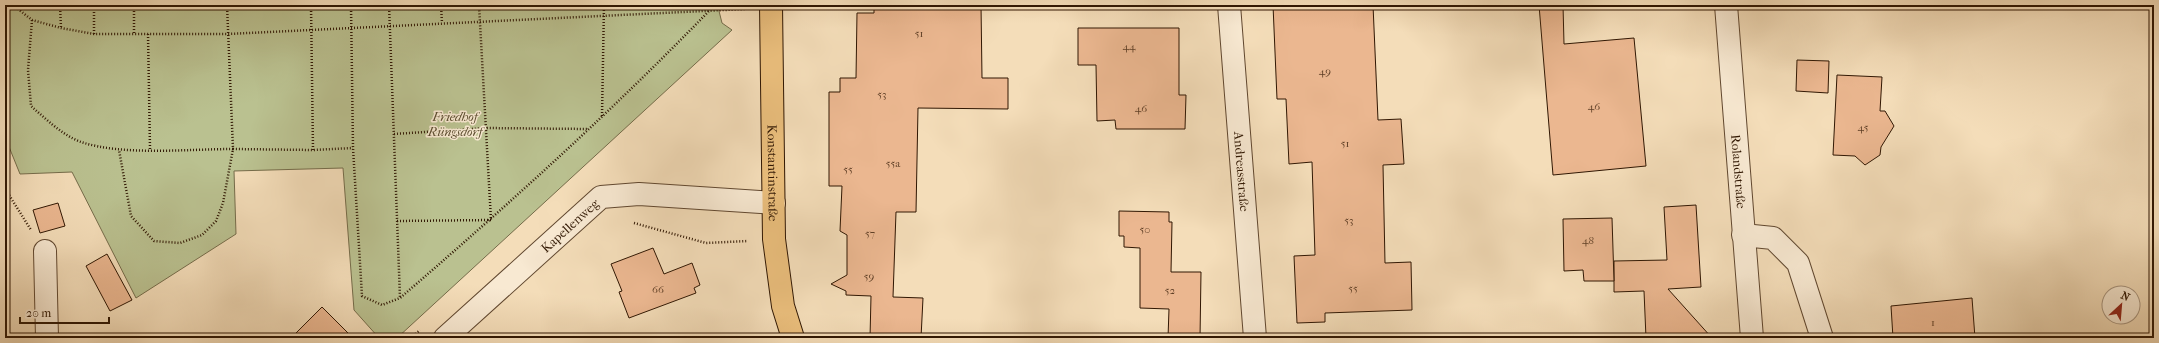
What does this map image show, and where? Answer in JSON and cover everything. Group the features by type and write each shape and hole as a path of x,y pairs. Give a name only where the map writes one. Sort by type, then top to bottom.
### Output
{"main road":[{"name":"Konstantinstraße","path":"771,6 774,239 783,306 793,338"}],"street":[{"name":"Andreasstraße","path":"1229,5 1255,338"},
{"name":"Rolandstraße","path":"1726,5 1752,338"},
{"name":"Kapellenweg","path":"445,338 601,197 639,194 774,203"},
{"path":"1743,235 1773,238 1798,263 1822,338"},
{"path":"45,251 48,338"}],"path":[{"path":"13,5 32,20 61,28 94,34 228,34 709,11 771,6"},
{"path":"60,5 61,28"},
{"path":"94,5 94,34"},
{"path":"134,5 134,34"},
{"path":"120,150 132,216 154,241 180,243 202,235 216,221 223,203 233,149 227,5"},
{"path":"311,5 313,150"},
{"path":"351,5 353,148 362,296 382,305 400,298 491,220 652,69 709,11 709,5"},
{"path":"389,5 400,298"},
{"path":"441,5 442,23"},
{"path":"479,5 491,220"},
{"path":"602,116 604,5"},
{"path":"32,20 28,70 31,106 54,127 80,142 120,150 313,150 353,148"},
{"path":"148,34 150,149"},
{"path":"394,134 486,128 588,129"},
{"path":"5,184 7,195 45,251"},
{"path":"397,221 491,220"},
{"path":"632,222 706,243 774,239"}],"green space":[{"name":"Friedhof Rüngsdorf","path":"5,5 722,5 719,11 722,23 732,30 397,338 379,338 354,310 343,168 234,171 236,234 136,298 72,172 20,174 5,137"}],"building":[{"path":"874,5 981,5 982,78 1008,78 1008,109 918,108 916,212 896,212 893,297 923,298 921,338 870,338 871,296 846,295 846,291 831,284 847,275 847,235 840,231 842,186 829,186 829,92 840,92 840,78 856,78 857,13 874,13"},
{"path":"1273,5 1373,5 1378,120 1401,119 1404,164 1383,165 1385,263 1411,262 1412,310 1325,313 1325,322 1297,323 1294,256 1315,255 1312,162 1289,164 1286,99 1277,99"},
{"path":"1539,5 1563,5 1564,44 1634,38 1646,166 1553,175"},
{"path":"1078,28 1179,28 1179,95 1186,95 1185,129 1116,129 1115,120 1097,121 1096,65 1078,65"},
{"path":"1797,60 1829,61 1828,93 1796,91"},
{"path":"1837,75 1882,77 1880,111 1885,111 1894,126 1881,147 1880,155 1865,165 1855,156 1833,155"},
{"path":"58,203 65,226 40,233 33,210"},
{"path":"1696,205 1701,287 1668,289 1712,338 1646,338 1644,291 1614,292 1614,261 1667,260 1664,207"},
{"path":"1119,211 1169,212 1169,222 1172,222 1171,272 1201,272 1200,338 1168,338 1169,309 1140,308 1140,248 1124,247 1124,236 1119,236"},
{"path":"1612,218 1614,281 1584,281 1583,270 1564,271 1563,219"},
{"path":"653,248 664,274 692,263 700,285 694,288 696,293 629,318 619,292 622,291 611,264"},
{"path":"107,254 132,300 110,311 86,266"},
{"path":"1972,298 1975,338 1893,338 1891,306"},
{"path":"322,307 353,338 291,338"}]}
